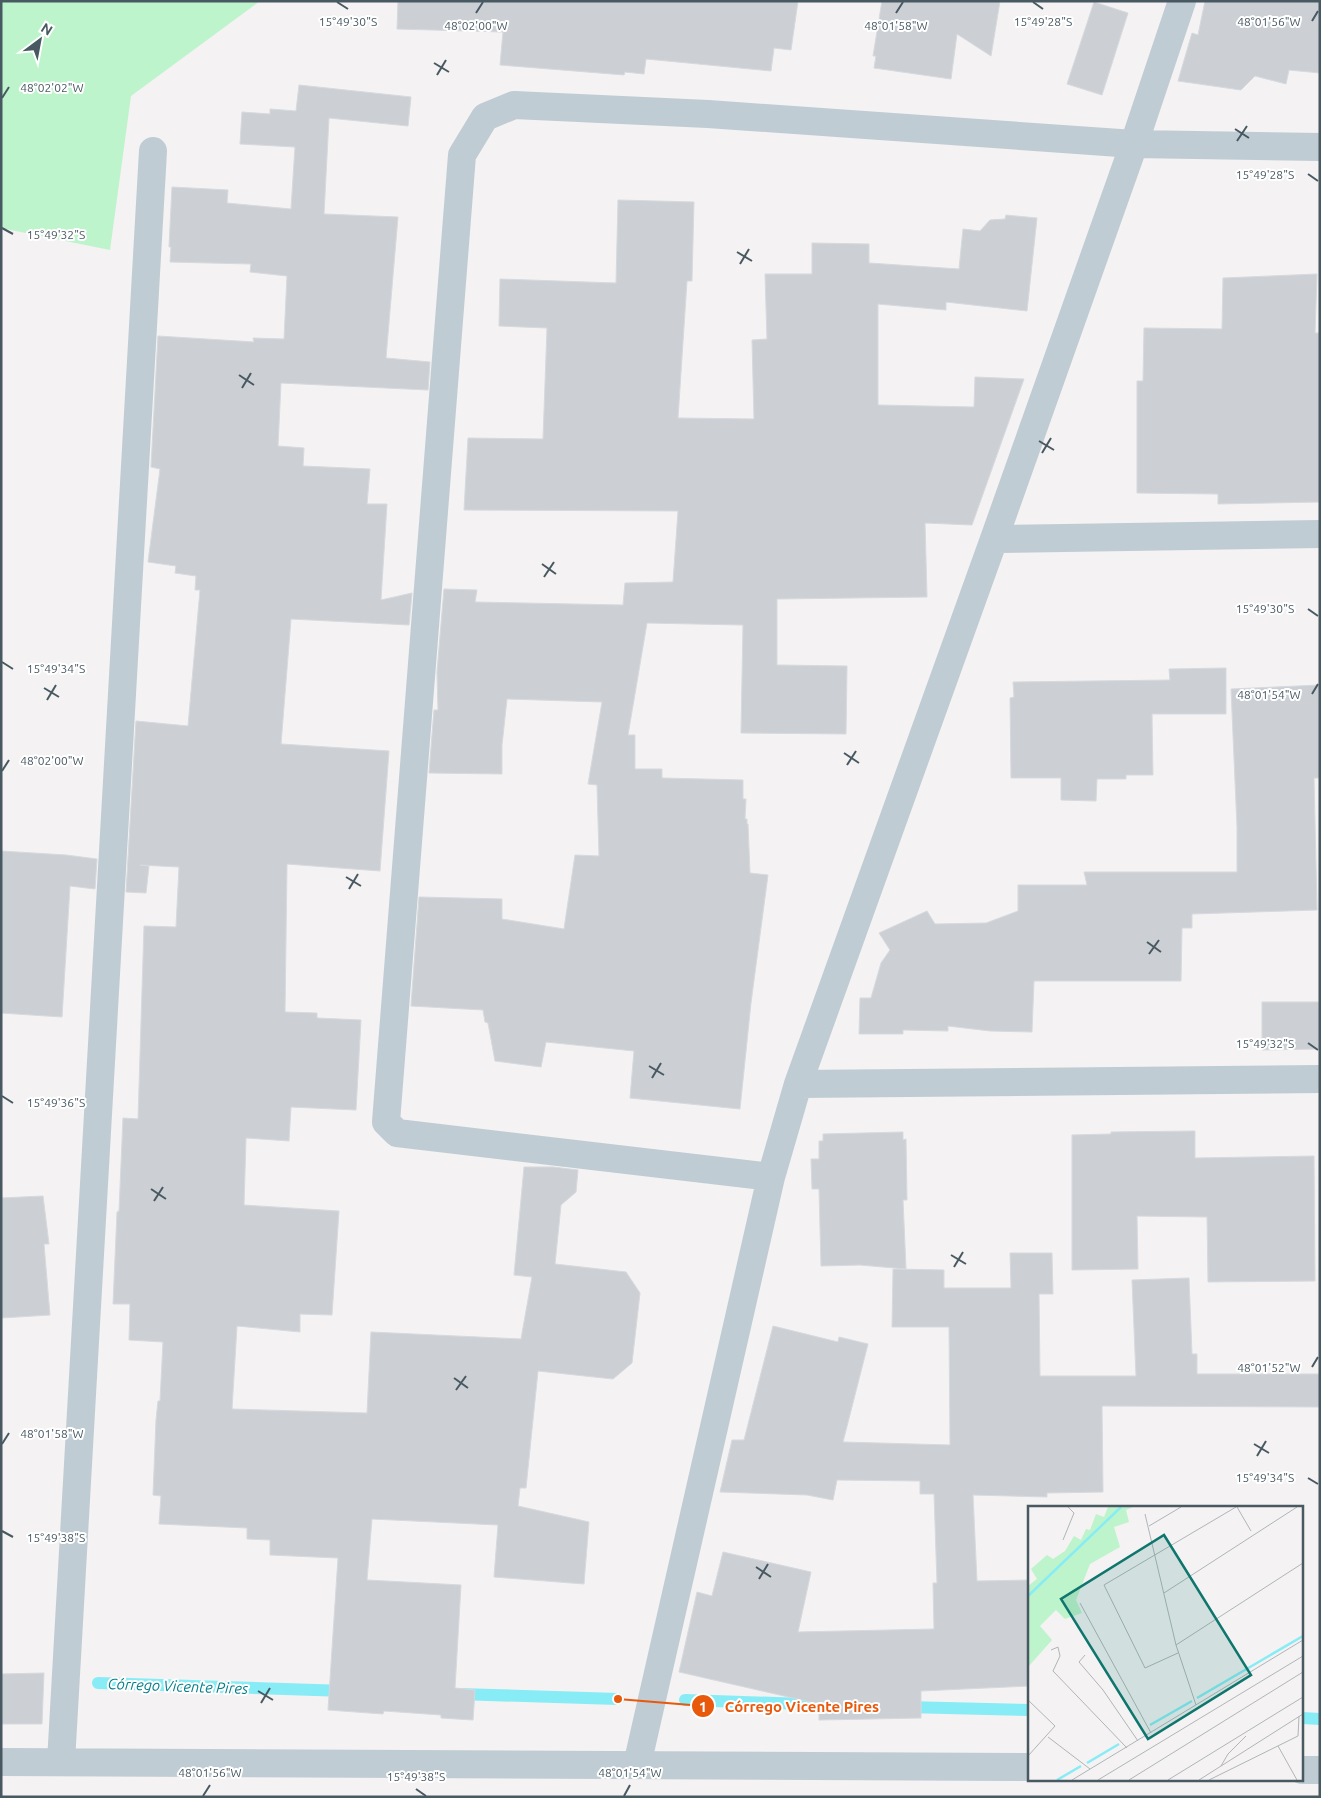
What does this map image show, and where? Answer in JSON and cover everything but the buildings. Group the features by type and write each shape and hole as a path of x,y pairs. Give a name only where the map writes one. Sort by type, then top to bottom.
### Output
{"street":[{"path":"637,1765 771,1178 798,1084 994,539 1134,144 1182,1"},
{"path":"771,1178 397,1134 386,1122 462,155 485,118 514,105 708,114 1134,144 1320,147"},
{"path":"61,1762 153,151"},
{"path":"994,539 1320,534"},
{"path":"798,1084 1320,1079"},
{"path":"1,1762 1028,1767"},
{"path":"1304,1770 1320,1770"}],"green space":[{"path":"1,1 260,1 131,96 110,250 1,228"}],"waterway":[{"name":"Córrego Vicente Pires","path":"98,1683 346,1691"},
{"name":"Córrego Vicente Pires","path":"458,1694 618,1699"},
{"name":"Córrego Vicente Pires","path":"685,1700 835,1705"},
{"name":"Córrego Vicente Pires","path":"905,1707 1028,1710"},
{"name":"Córrego Vicente Pires","path":"1304,1718 1320,1719"}],"place":[{"name":"Córrego Vicente Pires","path":"618,1699"}]}
